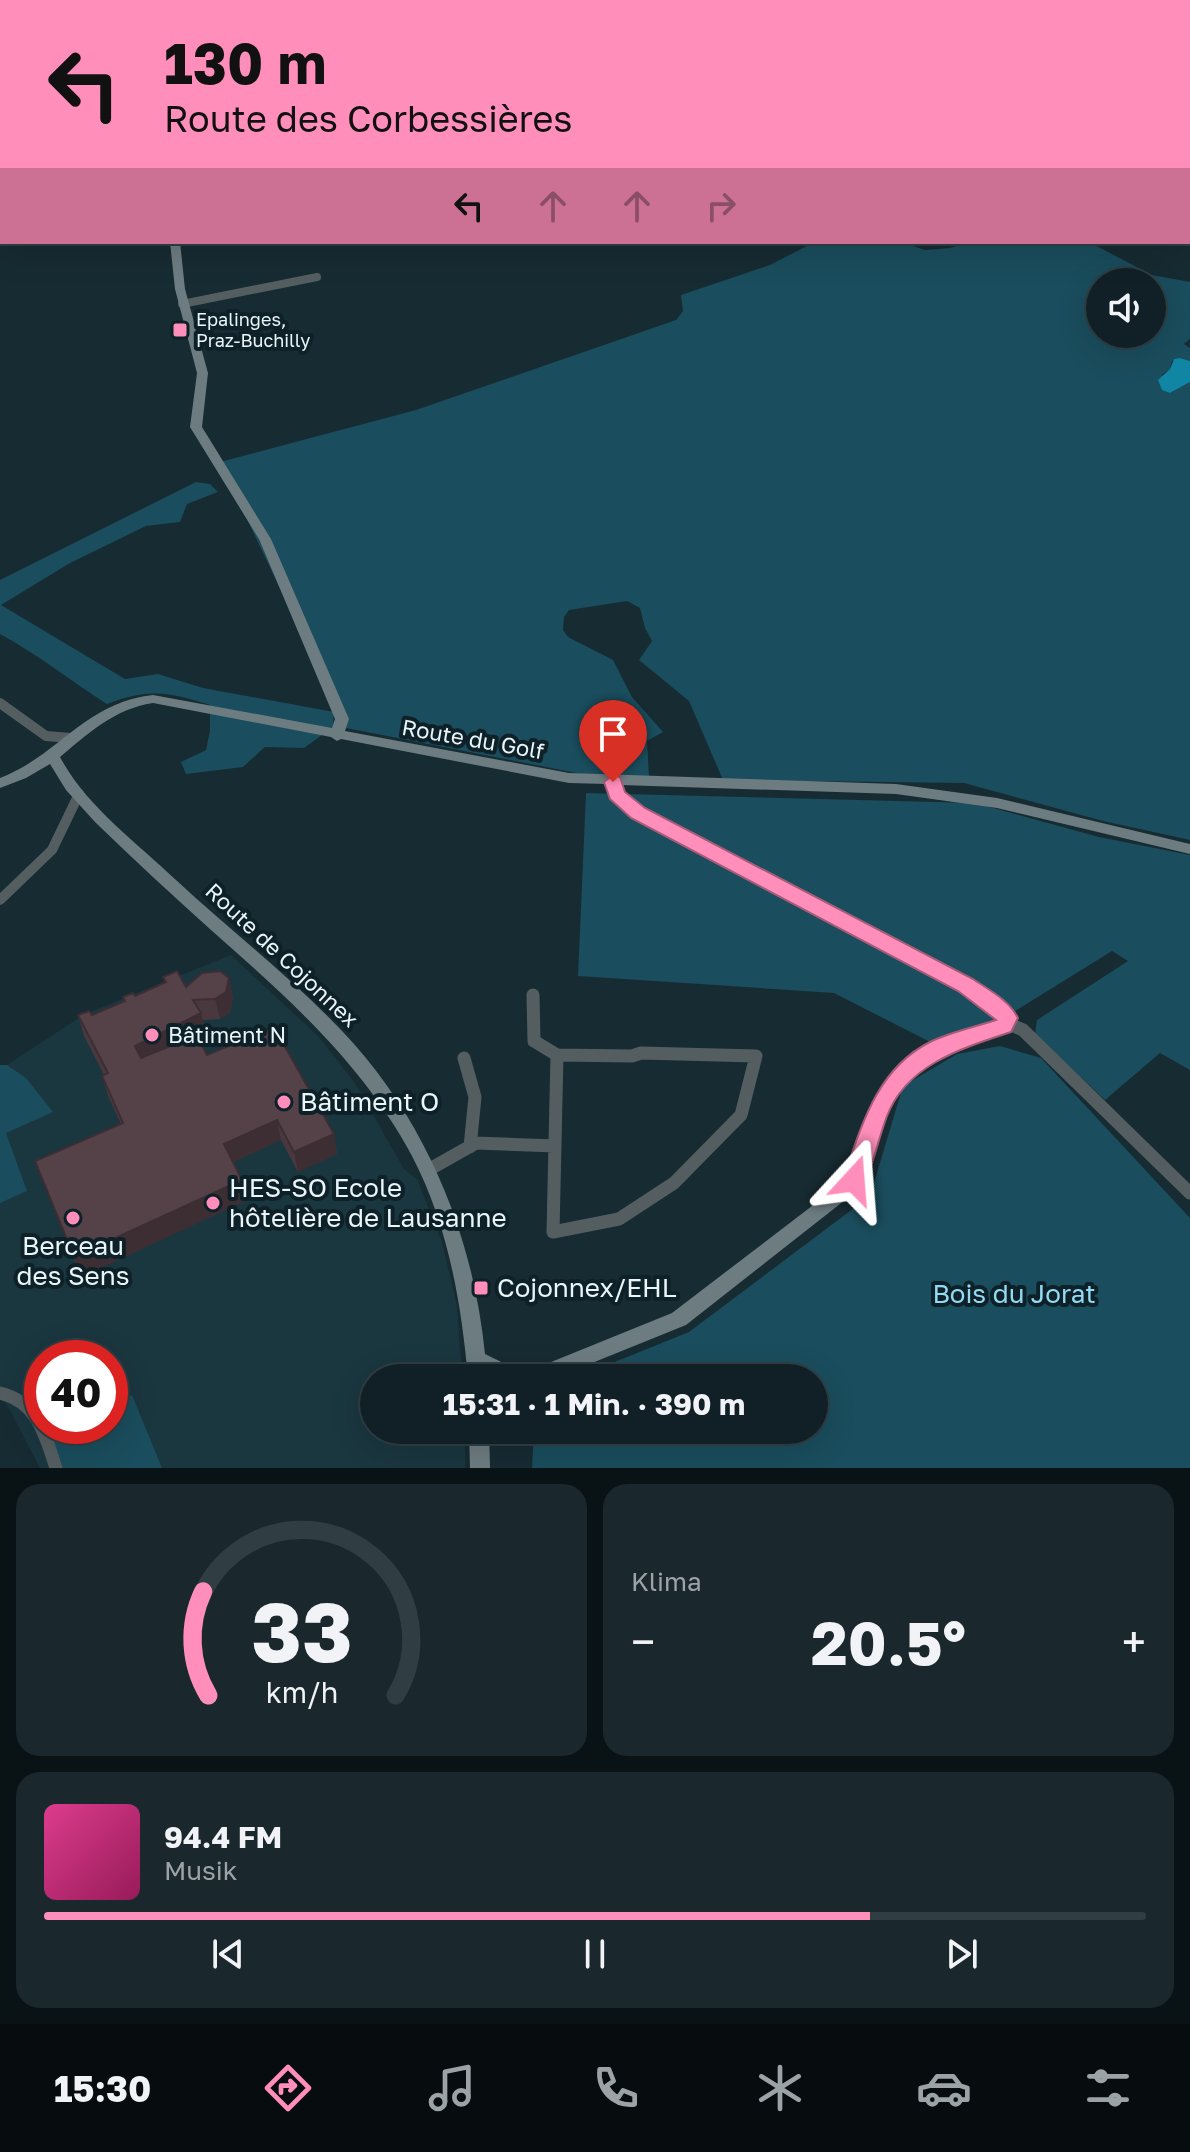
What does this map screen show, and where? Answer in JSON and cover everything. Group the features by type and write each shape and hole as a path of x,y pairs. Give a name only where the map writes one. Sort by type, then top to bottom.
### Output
{"street":[{"path":"175,244 174,267 201,365 196,427 265,539 342,719 337,736"},
{"path":"182,304 317,277"},
{"name":"Route du Golf","path":"0,783 29,771 112,708 131,701 153,699 540,774 613,782 917,790 997,803 1190,849"},
{"path":"0,703 46,736 71,738"},
{"path":"46,736 52,755"},
{"name":"Route de Cojonnex","path":"52,755 56,765 79,794 172,886 339,1039 380,1087 430,1169 464,1266 476,1364"},
{"path":"613,782 616,795 638,813 965,985 1001,1010 1007,1023 1023,1030 1190,1193"},
{"path":"0,900 52,850 79,794"},
{"path":"533,995 534,1041 557,1055 632,1056 641,1053 756,1056 741,1115 674,1183 619,1219 553,1232 557,1055"},
{"path":"567,1364 679,1319 716,1293 848,1188 859,1170 878,1109 910,1069 940,1047 1007,1023"},
{"path":"464,1058 475,1097 470,1147"},
{"path":"430,1169 476,1143 555,1146"},
{"path":"0,1393 14,1395 29,1404 36,1414 56,1468"},
{"path":"480,1444 480,1468"}],"shaded area":[{"name":"HES-SO Ecole hôtelière de Lausanne","path":"231,955 318,1036 355,1083 404,1169 417,1179 442,1242 457,1306 461,1364 360,1364 360,1444 465,1444 465,1468 40,1468 27,1444 128,1444 128,1340 24,1340 24,1437 0,1389 0,1065 7,1065 85,1014"}],"green space":[{"path":"814,244 907,244 925,250 963,244 1093,244 1139,268 1086,268 1086,348 1166,348 1166,278 1190,282 1190,339 1184,344 1190,348 1190,361 1180,358 1172,361 1170,369 1162,375 1170,393 1190,382 1190,840 1103,821 964,783 723,780 689,701 639,660 652,641 640,608 627,601 569,610 564,617 563,630 568,637 613,660 632,697 663,732 647,741 649,776 587,775 346,728 220,462 416,410 676,320 683,311 681,295 770,265"},
{"path":"196,482 210,484 218,492 187,504 180,522 146,526 70,563 1,605 125,679 158,674 203,688 334,712 333,727 304,748 265,747 243,767 186,774 181,762 206,750 210,705 158,694 135,696 107,704 0,634 0,580"},
{"path":"586,793 975,803 1099,837 1190,855 1190,1070 1160,1053 1105,1100 1035,1034 1037,1020 1128,961 1112,951 1004,1018 932,1043 834,993 578,976"},
{"name":"Bois du Jorat","path":"1000,1046 1041,1058 1190,1218 1190,1468 532,1468 533,1444 828,1444 828,1364 610,1364 689,1332 870,1196 903,1086 957,1054"},
{"path":"0,1065 7,1065 26,1078 53,1112 6,1133 27,1191 0,1203"},
{"path":"132,1395 162,1468 63,1468 54,1444 128,1444 128,1397"}],"water":[{"path":"1174,359 1190,361 1190,382 1170,393 1162,390 1158,380 1170,369"}],"building":[{"path":"177,971 186,987 202,973 220,971 229,978 226,992 215,999 193,1000 201,1013 135,1046 141,1058 197,1035 207,1055 274,1027 334,1134 294,1152 277,1120 224,1144 242,1180 74,1257 35,1161 123,1123 102,1076 108,1073 78,1015 89,1011 92,1015 125,1001 123,997 133,993 135,996 166,982 163,977"}],"place":[{"name":"Epalinges, Praz-Buchilly","path":"180,330"},
{"name":"Bâtiment N","path":"152,1035"},
{"name":"Bâtiment O","path":"284,1102"},
{"name":"HES-SO Ecole hôtelière de Lausanne","path":"213,1203"},
{"name":"Berceau des Sens","path":"73,1218"},
{"name":"Cojonnex/EHL","path":"481,1288"}],"route":[{"path":"613,782 616,795 638,813 965,985 994,1004 1007,1018 1003,1026 940,1047 898,1081 878,1109 854,1180"}]}
